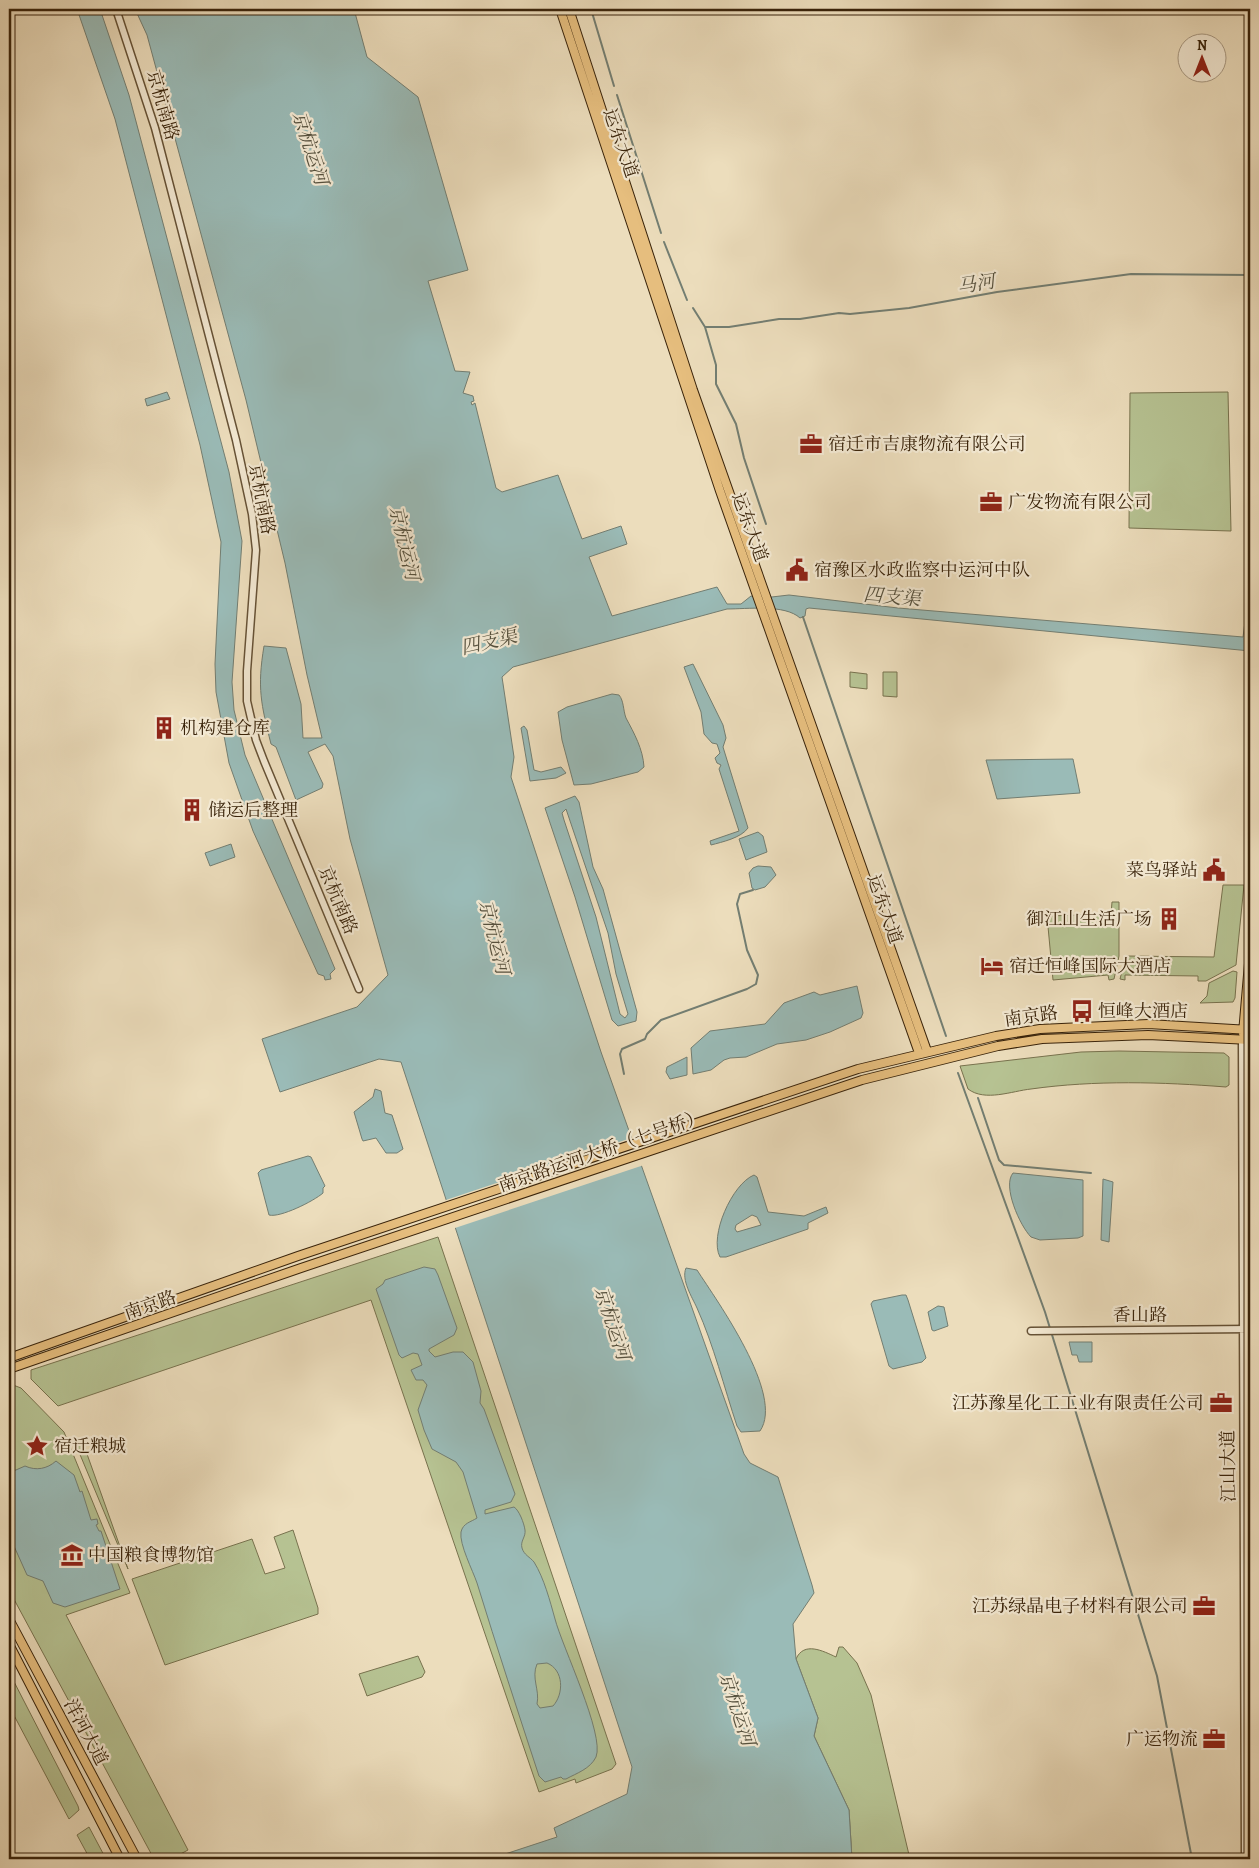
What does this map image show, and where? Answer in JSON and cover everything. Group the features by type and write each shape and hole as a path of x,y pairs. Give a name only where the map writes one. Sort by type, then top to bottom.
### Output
{"main road":[{"name":"运东大道","path":"560,9 693,410 762,596"},
{"name":"运东大道","path":"569,9 771,624 923,1052"},
{"name":"江山大道","path":"1246,1040 1250,952"},
{"name":"南京路","path":"907,1056 996,1036 1071,1026 1148,1024 1247,1030"},
{"name":"南京路","path":"912,1067 998,1046 1070,1036 1148,1035 1246,1040"},
{"name":"南京路运河大桥（七号桥）","path":"298,1256 820,1080 907,1056"},
{"name":"南京路运河大桥（七号桥）","path":"301,1268 827,1090 912,1067"},
{"name":"南京路","path":"9,1357 298,1256"},
{"name":"南京路","path":"9,1370 301,1268"},
{"name":"洋河大道","path":"9,1619 137,1859"},
{"name":"洋河大道","path":"9,1644 120,1859"}],"street":[{"name":"京杭南路","path":"116,9 155,128 236,440 252,514 256,550 247,671 247,701 252,722 264,761 359,989"},
{"name":"江山大道","path":"1245,1859 1242,1329 1246,1040"},
{"name":"香山路","path":"1031,1331 1250,1329"}],"green space":[{"path":"1228,392 1231,531 1129,528 1130,393"},
{"path":"850,672 867,674 867,689 850,687"},
{"path":"883,672 897,672 897,697 883,696"},
{"path":"1223,885 1244,885 1236,965 1206,981 1198,981 1198,976 1125,975 1125,980 1120,979 1126,956 1214,957"},
{"path":"1112,902 1119,902 1119,956 1114,979 1109,980 1108,975 1053,980 1047,916 1111,914"},
{"path":"1233,971 1237,972 1233,1002 1200,1003 1207,996 1209,983"},
{"path":"1081,1052 1224,1053 1229,1057 1229,1085 1226,1087 1153,1083 1079,1084 1024,1090 999,1095 982,1095 968,1089 960,1066"},
{"path":"438,1237 616,1764 612,1769 576,1783 575,1779 539,1792 371,1300 58,1406 31,1379 31,1370"},
{"path":"13,1385 21,1388 64,1432 130,1593 66,1615 188,1850 171,1859 154,1859 9,1590 9,1387"},
{"path":"82,1440 128,1569 76,1445 76,1443"},
{"path":"293,1530 318,1608 318,1614 165,1665 132,1579 252,1539 265,1574 285,1568 274,1537"},
{"path":"839,1647 843,1647 857,1663 871,1695 910,1859 852,1859 849,1810 814,1736 818,1718 796,1659 804,1650 809,1649 820,1650 836,1657"},
{"path":"418,1656 425,1672 422,1677 367,1696 359,1674"},
{"path":"9,1672 78,1806 79,1810 69,1819 9,1706"},
{"path":"89,1827 106,1859 90,1859 77,1835"}],"water":[{"path":"77,9 100,9 129,95 229,472 242,541 232,682 234,710 245,755 335,969 330,974 331,979 325,980 324,976 318,974 253,831 229,763 216,692 215,664 221,542 200,445 115,119"},
{"path":"135,9 354,9 367,57 418,97 468,270 428,281 455,371 470,372 463,393 473,396 474,401 471,402 472,405 475,403 496,488 502,492 558,475 582,539 621,526 627,544 589,557 612,616 717,587 727,604 741,604 751,596 763,598 789,595 898,608 1243,637 1249,591 1246,572 1250,373 1250,651 809,608 806,609 805,616 800,618 776,609 755,608 727,609 513,667 502,677 514,757 511,777 601,1052 744,1454 750,1463 778,1477 812,1585 814,1593 793,1624 796,1659 818,1718 814,1736 849,1810 852,1859 490,1859 557,1837 554,1828 627,1794 632,1767 401,1062 379,1059 280,1092 262,1039 357,1007 388,975 350,839 333,756 325,744 308,752 323,784 322,788 296,800 276,747 271,744 261,696 264,646 286,648 301,704 303,738 322,738 307,675 285,563 246,400 147,35"},
{"path":"1250,9 1250,249 1249,242"},
{"path":"167,392 170,399 147,406 145,399"},
{"path":"693,664 723,725 726,738 723,747 748,828 736,837 711,845 710,841 739,831 719,769 721,765 717,763 715,758 720,753 717,744 712,743 704,734 701,712 684,667"},
{"path":"612,694 619,695 622,700 626,718 640,748 644,767 638,772 591,784 574,785 562,740 558,712 567,707"},
{"path":"524,726 527,730 534,770 541,772 561,767 566,773 556,778 530,781 521,728"},
{"path":"1073,759 1080,793 997,799 986,760"},
{"path":"575,796 579,802 593,867 603,889 637,1012 636,1021 618,1026 612,1020 575,897 545,808","holes":["566,809 608,933 616,974 628,1014 625,1018 620,1014 596,917 562,813"]},
{"path":"758,832 763,836 767,852 746,860 739,839"},
{"path":"231,844 235,857 210,866 205,853"},
{"path":"758,866 771,867 776,875 765,887 755,890 752,888 749,873"},
{"path":"857,986 863,1013 861,1018 806,1040 777,1044 746,1057 724,1060 711,1070 693,1074 691,1048 710,1031 765,1024 784,1003 814,992 820,995"},
{"path":"687,1057 687,1075 670,1079 666,1072 667,1067"},
{"path":"375,1089 381,1091 385,1113 392,1115 403,1149 397,1153 386,1153 376,1138 363,1141 362,1139 354,1112 373,1097"},
{"path":"308,1156 311,1157 325,1186 323,1193 297,1208 281,1214 269,1215 258,1173 261,1170"},
{"path":"1013,1173 1083,1180 1083,1236 1078,1238 1040,1240 1031,1237 1022,1224 1011,1196 1010,1179"},
{"path":"754,1175 757,1177 768,1212 804,1216 826,1207 828,1213 808,1223 808,1229 726,1257 720,1257 717,1248 720,1224 731,1199 746,1180","holes":["752,1215 757,1217 761,1225 737,1232 735,1229 736,1225"]},
{"path":"1103,1179 1113,1182 1109,1242 1101,1240"},
{"path":"424,1267 435,1269 457,1328 454,1335 429,1349 429,1351 435,1357 453,1352 463,1352 473,1362 481,1391 480,1403 484,1409 515,1494 511,1502 485,1510 485,1514 514,1507 519,1514 525,1530 522,1548 538,1568 544,1582 559,1632 582,1690 594,1730 597,1746 596,1757 587,1768 566,1779 561,1777 545,1782 539,1776 477,1583 462,1543 462,1529 477,1518 463,1472 456,1462 432,1449 424,1430 418,1410 427,1385 423,1380 416,1380 411,1370 422,1365 418,1354 413,1353 402,1358 399,1355 376,1289 385,1280","holes":["547,1663 553,1666 559,1677 559,1695 553,1706 540,1708 537,1704 535,1669 537,1664"]},
{"path":"686,1268 697,1270 732,1325 756,1372 764,1395 765,1415 760,1431 741,1432 737,1426 709,1337 686,1283"},
{"path":"906,1295 908,1300 926,1358 922,1362 893,1369 889,1366 871,1304 873,1301"},
{"path":"938,1306 944,1307 948,1326 934,1331 932,1330 928,1312"},
{"path":"1069,1342 1092,1342 1092,1362 1079,1362 1077,1355 1072,1355"},
{"path":"56,1461 74,1475 80,1492 82,1491 91,1520 97,1519 98,1524 96,1525 99,1531 101,1531 120,1589 65,1607 53,1603 43,1581 27,1575 9,1535 9,1473 25,1466 37,1469 45,1467"}],"pier":[{"path":"1246,529 1250,529 1250,550 1245,550"},
{"path":"634,1137 644,1165 452,1229 443,1201"}],"waterway":[{"path":"591,9 614,86"},
{"path":"617,95 661,233"},
{"path":"664,242 687,300"},
{"name":"马河","path":"705,327 729,327 779,319 800,319 839,313 850,314 909,308 997,292 1131,274 1250,275"},
{"path":"693,308 705,327 716,365 716,384 736,424 744,458 766,524"},
{"path":"803,617 946,1036"},
{"path":"624,1074 620,1054 622,1049 645,1039 647,1034 661,1020 756,984 758,975 747,950 737,904 740,894 753,890"},
{"path":"958,1073 1045,1312 1157,1676 1192,1859"},
{"path":"978,1098 999,1160 1004,1165 1091,1173"}],"place":[{"name":"宿迁市吉康物流有限公司","path":"811,444"},
{"name":"广发物流有限公司","path":"991,502"},
{"name":"宿豫区水政监察中运河中队","path":"797,570"},
{"name":"机构建仓库","path":"164,728"},
{"name":"储运后整理","path":"192,810"},
{"name":"菜鸟驿站","path":"1214,870"},
{"name":"御江山生活广场","path":"1169,919"},
{"name":"宿迁恒峰国际大酒店","path":"992,966"},
{"name":"恒峰大酒店","path":"1082,1011"},
{"name":"江苏豫星化工工业有限责任公司","path":"1221,1403"},
{"name":"宿迁粮城","path":"37,1446"},
{"name":"中国粮食博物馆","path":"72,1555"},
{"name":"江苏绿晶电子材料有限公司","path":"1204,1606"},
{"name":"广运物流","path":"1214,1739"}],"water label":[{"name":"京杭运河","path":"310,148"},
{"name":"京杭运河","path":"404,543"},
{"name":"四支渠","path":"892,597"},
{"name":"四支渠","path":"489,642"},
{"name":"京杭运河","path":"494,937"},
{"name":"京杭运河","path":"612,1323"},
{"name":"京杭运河","path":"737,1709"}]}
